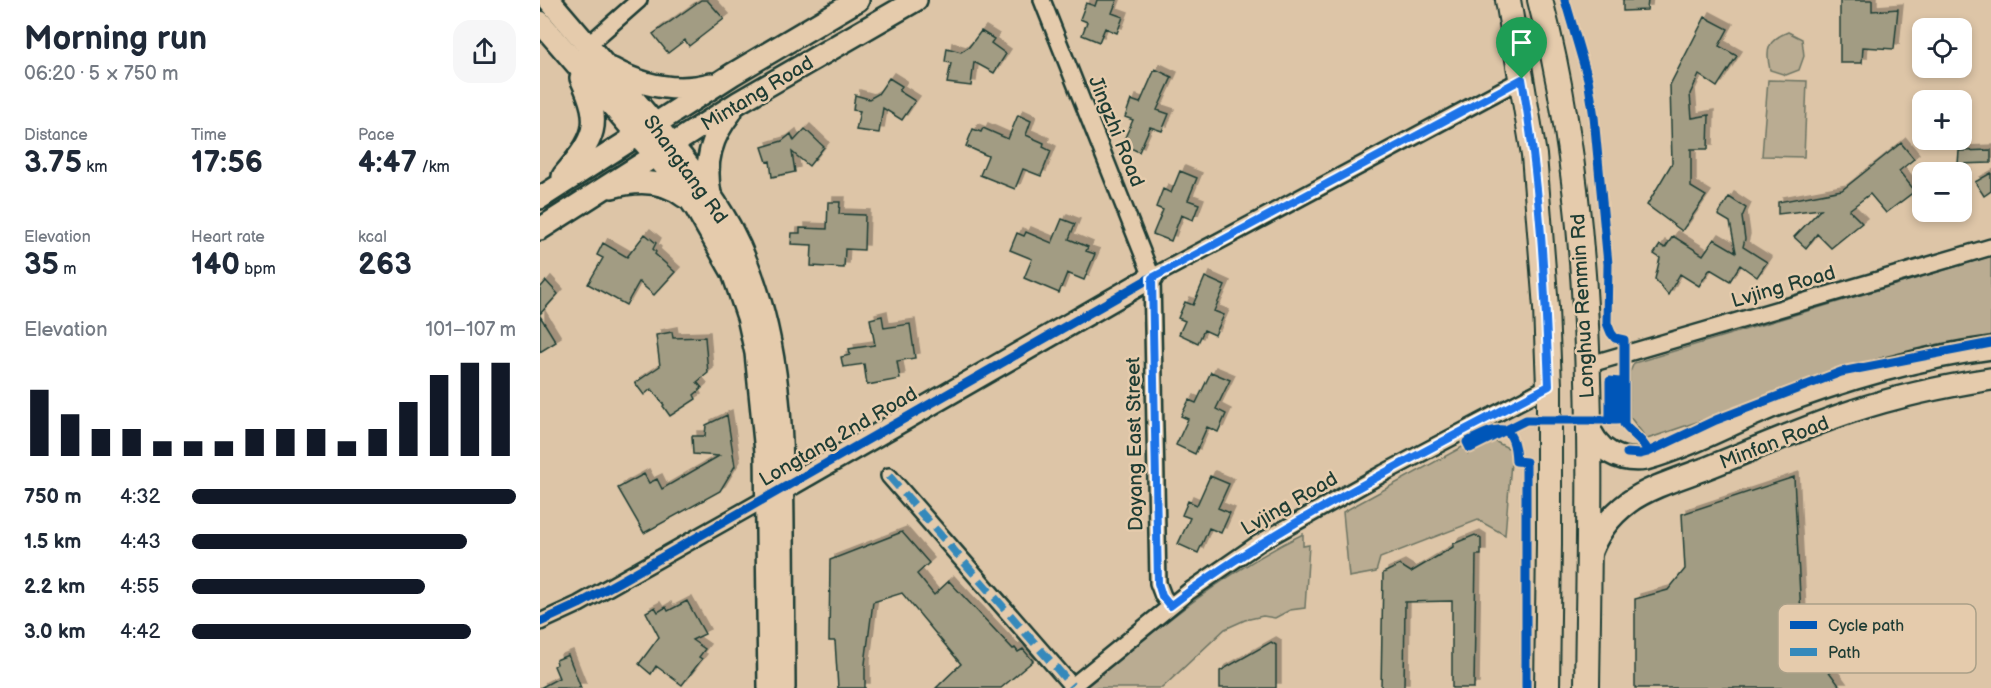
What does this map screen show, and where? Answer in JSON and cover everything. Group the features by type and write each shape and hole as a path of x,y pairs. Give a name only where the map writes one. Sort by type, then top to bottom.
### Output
{"main road":[{"name":"Shangtang Rd","path":"549,0 605,64 647,130"},
{"name":"Mintang Road","path":"544,196 724,80 858,0"},
{"name":"Mintang Road","path":"540,229 740,102 916,0"},
{"name":"Longhua Renmin Rd","path":"1508,0 1534,155 1543,265 1549,386 1550,544 1546,688"},
{"name":"Longhua Renmin Rd","path":"1540,0 1556,72 1573,172 1583,275 1588,424 1587,688"},
{"name":"Shangtang Rd","path":"540,22 570,56 647,130 704,203 735,238 764,312 774,354 780,399 769,688"},
{"path":"544,196 579,157 593,132 593,109 570,56"},
{"path":"605,64 639,81 675,89 696,88 724,80"},
{"path":"600,191 632,183 664,185 704,203 712,143 723,123 740,102"},
{"name":"Longtang 2nd Road","path":"775,493 1152,278"},
{"name":"Minfan Road","path":"1588,424 1591,434 1605,450 1629,460 1646,459 1769,408 1858,376 1934,358 1991,348"},
{"name":"Minfan Road","path":"1589,557 1596,537 1617,512 1631,500 1648,492 1792,433 1855,410 1915,394 1991,379"},
{"name":"Shangtang Rd","path":"775,493 784,688"}],"street":[{"path":"588,45 639,0"},
{"name":"Jingzhi Road","path":"1042,0 1152,278"},
{"path":"1152,278 1522,79"},
{"name":"Lvjing Road","path":"1587,365 1991,247"},
{"name":"Dayang East Street","path":"1152,278 1158,583 1162,596 1170,606"},
{"name":"Lvjing Road","path":"1071,687 1170,606 1212,574 1259,543 1384,473 1549,386"},
{"path":"889,476 1071,687"},
{"name":"Longtang 2nd Road","path":"540,622 579,604 775,493"}],"shaded area":[{"path":"1788,32 1802,39 1804,56 1799,70 1786,75 1770,70 1768,51 1776,38"},
{"path":"1768,80 1807,81 1804,157 1762,156"},
{"path":"1991,257 1991,342 1854,368 1647,439 1630,417 1630,372 1634,363"},
{"path":"1494,441 1512,450 1505,535 1478,520 1380,558 1376,572 1349,577 1343,512 1464,446 1468,454"},
{"path":"1303,534 1303,546 1309,545 1305,608 1290,610 1275,618 1263,616 1245,620 1225,629 1162,688 1085,688 1189,604 1244,566"}],"building":[{"path":"701,0 707,0 724,19 689,46 685,40 668,53 653,34"},
{"path":"1097,0 1117,0 1112,13 1123,17 1117,33 1105,28 1099,42 1082,35 1087,22 1080,19 1086,3 1095,6"},
{"path":"1623,0 1648,0 1647,10 1623,11"},
{"path":"1840,0 1872,0 1872,11 1898,9 1894,49 1863,47 1862,63 1840,63"},
{"path":"1705,17 1728,29 1719,46 1737,56 1717,87 1699,75 1690,94 1692,118 1709,115 1708,149 1691,149 1691,187 1706,196 1682,231 1647,205 1672,163 1670,85"},
{"path":"981,31 994,39 991,43 1006,54 994,73 974,62 971,86 947,83 951,63 945,62 947,48 961,52 969,47"},
{"path":"1155,69 1172,77 1157,110 1169,114 1162,131 1150,127 1139,152 1122,144 1133,120 1125,117 1131,100 1140,103"},
{"path":"889,78 902,86 899,91 915,101 902,120 883,108 879,133 856,130 860,111 853,110 855,95 869,99 878,94"},
{"path":"1018,115 1031,121 1026,135 1044,143 1043,147 1051,151 1041,176 1023,169 1015,189 980,175 988,156 966,146 973,129 981,132 983,128 1008,139"},
{"path":"805,129 824,147 809,166 792,152 795,172 772,177 770,161 767,162 762,147 782,141 791,134 794,141"},
{"path":"1901,143 1914,159 1899,171 1912,187 1912,193 1886,213 1870,194 1849,210 1862,223 1831,248 1817,234 1806,248 1794,237 1821,209 1778,214 1778,202 1842,190"},
{"path":"1991,150 1991,163 1958,162 1959,151"},
{"path":"1180,171 1197,178 1188,200 1199,204 1193,220 1181,215 1171,241 1153,234 1163,210 1156,207 1163,189 1171,193"},
{"path":"1991,173 1991,191 1984,196 1975,182"},
{"path":"1729,197 1746,208 1742,217 1745,239 1743,247 1767,262 1757,277 1740,265 1730,281 1710,269 1699,286 1680,274 1668,295 1655,279 1660,258 1654,254 1660,245 1665,248 1673,236 1703,255 1714,239 1736,252 1730,222 1718,215"},
{"path":"828,202 840,202 839,214 865,215 864,250 845,249 844,268 811,266 812,245 791,244 792,233 800,233 800,228 827,229"},
{"path":"1062,219 1075,224 1069,239 1088,247 1086,251 1095,254 1084,280 1067,273 1059,293 1024,278 1032,259 1010,250 1017,233 1024,236 1026,232 1052,243"},
{"path":"645,234 656,243 653,249 655,254 675,272 654,295 639,282 626,305 588,284 603,258 597,255 603,243 627,257"},
{"path":"1205,277 1225,286 1214,311 1224,315 1215,335 1204,330 1198,343 1179,334 1185,321 1178,318 1185,302 1193,305"},
{"path":"546,281 558,294 540,314 540,288"},
{"path":"540,316 556,342 540,352"},
{"path":"882,316 884,328 910,324 915,358 897,361 900,379 867,385 864,364 843,367 841,357 850,355 849,349 875,345 870,319"},
{"path":"672,332 673,338 705,337 708,373 697,382 702,388 694,395 696,399 670,416 651,389 644,395 635,383 660,366 656,335"},
{"path":"1211,372 1230,380 1216,409 1226,414 1218,432 1207,427 1195,454 1176,445 1188,419 1181,416 1189,400 1196,403"},
{"path":"727,415 735,466 720,491 644,533 618,488 644,474 649,483 657,479 662,489 719,456 693,454 692,436 705,436 706,425"},
{"path":"1210,476 1229,484 1218,508 1230,513 1221,533 1209,528 1198,553 1178,544 1190,518 1182,515 1188,501 1197,505"},
{"path":"1794,477 1800,604 1778,604 1778,673 1830,673 1841,688 1635,688 1635,599 1668,590 1685,569 1682,514"},
{"path":"902,532 929,563 917,574 934,595 949,581 1013,649 1015,648 1018,652 1023,649 1033,661 1001,688 936,688 961,664 902,593 873,602 865,664 865,688 838,688 835,641 829,641 830,560"},
{"path":"1475,535 1481,539 1481,555 1476,555 1474,688 1452,688 1452,601 1405,602 1404,688 1381,688 1383,573 1400,565 1411,572 1453,547 1453,544"},
{"path":"687,601 705,634 692,640 705,649 699,657 702,659 682,685 656,666 651,674 639,664 659,637 646,612 655,607 658,612 666,607 668,611"},
{"path":"1271,642 1276,645 1276,688 1220,688 1220,671"},
{"path":"568,655 581,688 540,688 559,678 554,666 557,664 556,660"}],"marked path":[{"path":"1152,277 1522,79"},
{"path":"889,476 1072,686"}],"cycle path":[{"path":"1565,0 1588,79 1594,117 1608,264 1607,323 1615,338 1624,340 1624,424 1644,444 1648,452"},
{"path":"540,622 624,579 1152,277"},
{"path":"1627,453 1648,452 1716,420 1841,372 1991,343"},
{"path":"1526,688 1526,462 1516,461 1512,438 1507,432 1502,430 1495,430 1467,442 1470,448 1526,420 1617,420 1619,382 1610,381 1610,415 1623,415"}],"route":[{"path":"1522,79 1534,155 1542,244 1549,386 1384,473 1259,543 1229,562 1170,606 1162,596 1158,583 1152,278 1522,79"}]}
